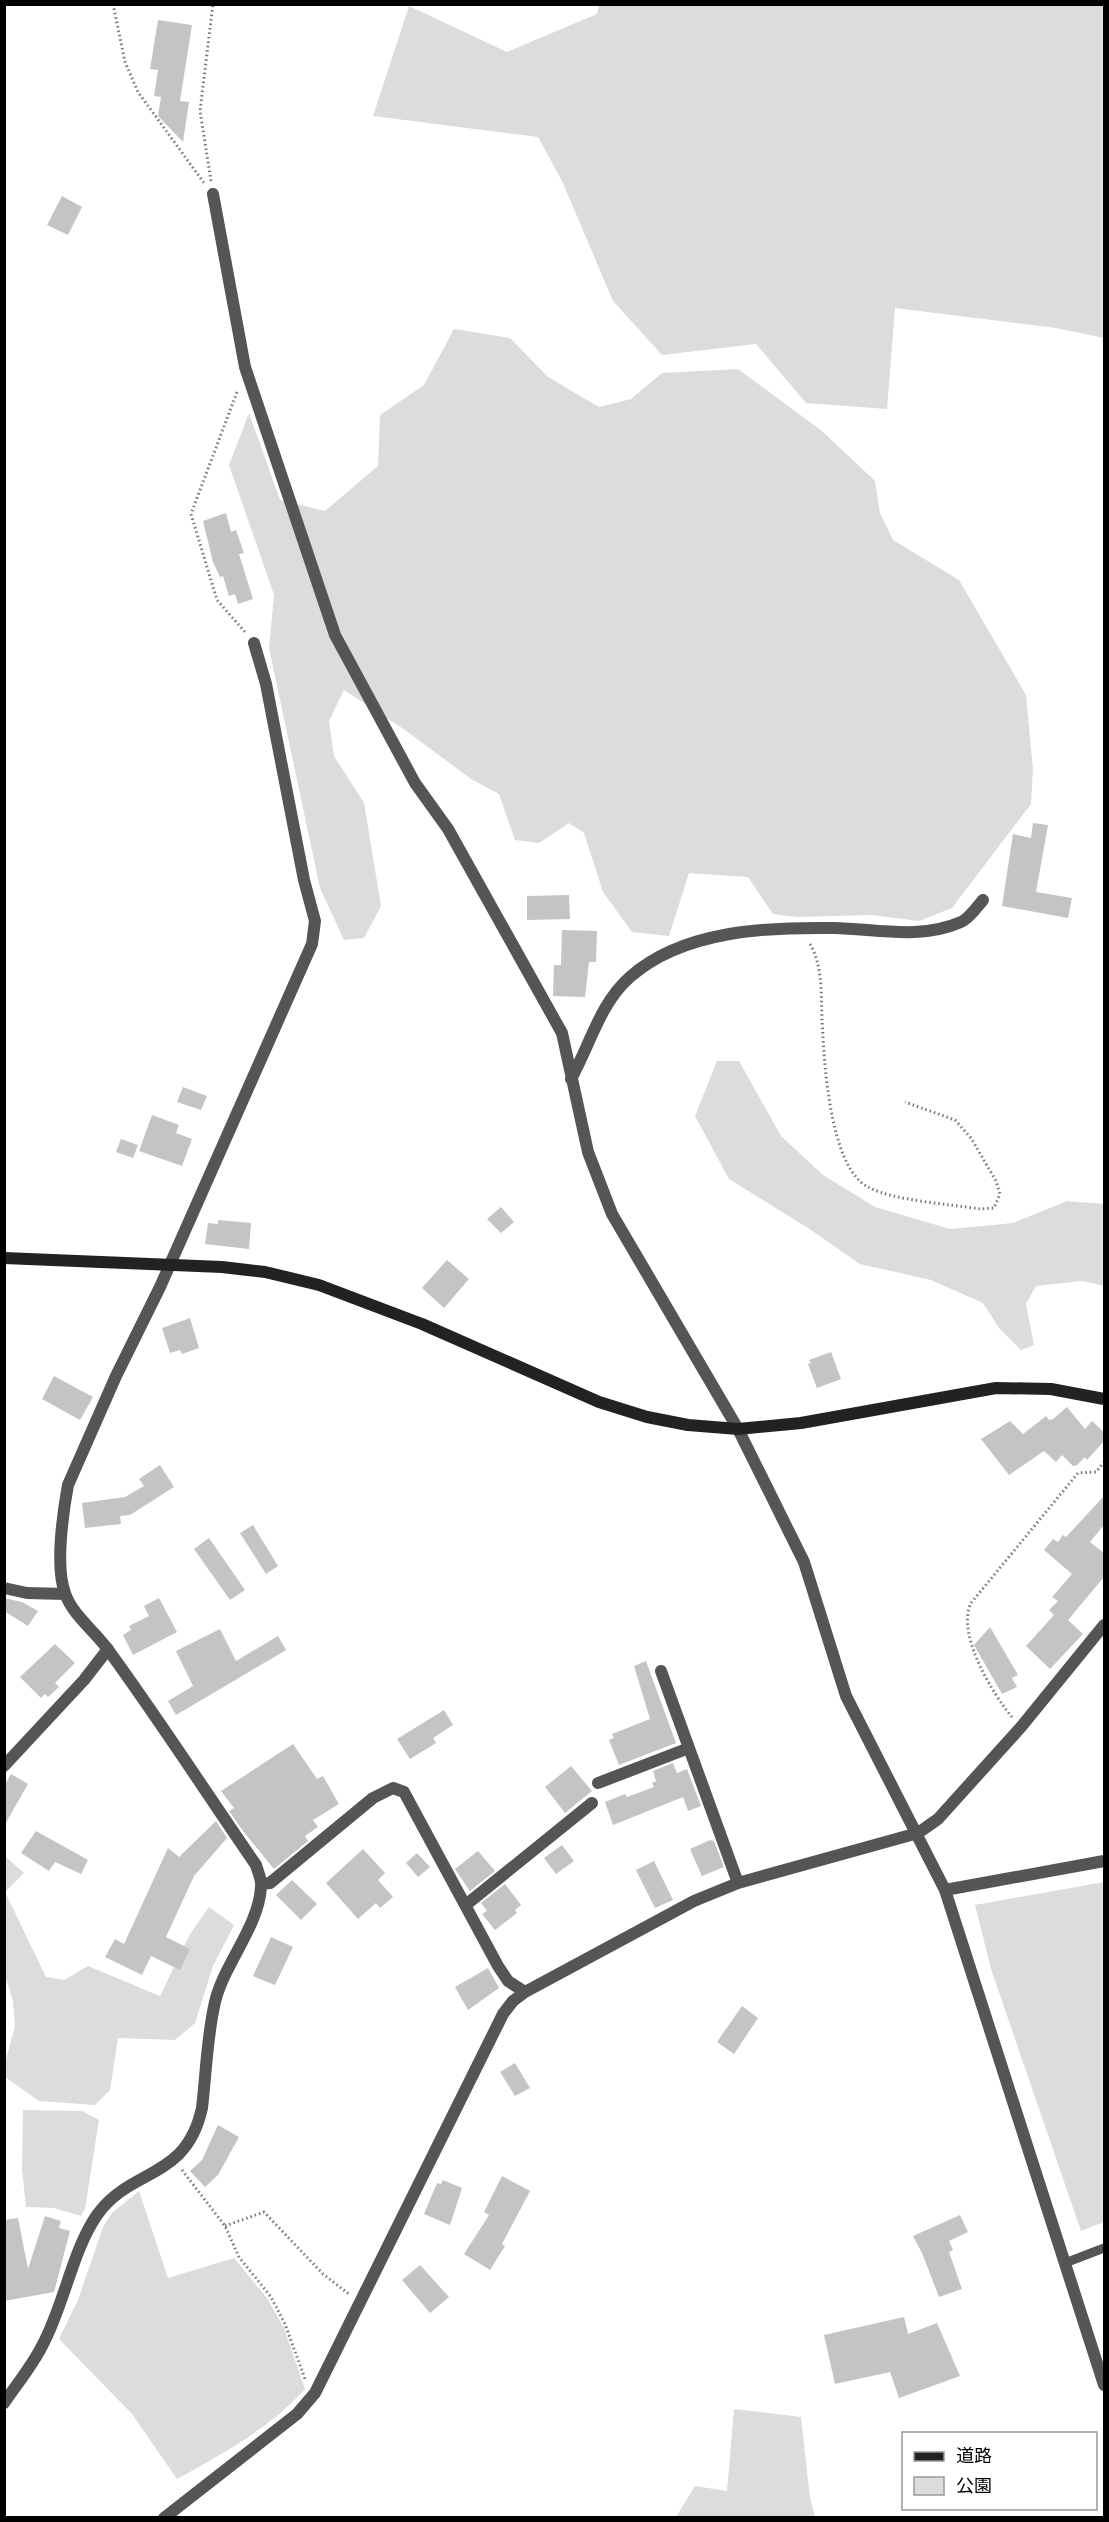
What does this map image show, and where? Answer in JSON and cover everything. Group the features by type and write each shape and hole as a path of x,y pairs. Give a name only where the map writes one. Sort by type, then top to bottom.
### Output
{"street":[{"path":"213,194 245,367 335,635 415,783 448,829 562,1033 588,1152 612,1214 738,1429 804,1562 846,1696 918,1833 945,1890 1104,2385"},
{"path":"4,2403 42,2346 98,2213 122,2192 175,2159 189,2144 199,2124 214,2006 220,1983 254,1914 261,1884 256,1865 108,1649 65,1594 61,1573 64,1504 68,1485 312,944 315,921 304,880 266,684 254,643"},
{"path":"572,1079 611,998 629,977 657,956 690,943 757,930 835,928 911,934 963,922 983,900"},
{"path":"4,1258 243,1269 319,1285 422,1324 599,1402 647,1417 688,1425 738,1429 847,1416 996,1388 1051,1389 1104,1399"},
{"path":"4,1588 27,1593 65,1594"},
{"path":"164,2517 297,2414 315,2392 503,2014 513,2001 525,1992 694,1901 738,1883 918,1833 938,1819 1021,1727 1104,1625"},
{"path":"4,1766 84,1680 108,1649"},
{"path":"661,1671 738,1883"},
{"path":"598,1783 689,1748"},
{"path":"261,1884 270,1883 373,1798 393,1788 404,1792 498,1966 508,1981 525,1992"},
{"path":"466,1904 592,1803"},
{"path":"945,1890 1104,1861"}],"lane":[{"path":"1065,2263 1104,2248"}],"path":[{"path":"113,4 125,62 138,92 213,194"},
{"path":"213,4 200,111 213,194"},
{"path":"245,367 213,460 191,514 217,600 254,643"},
{"path":"802,929 815,952 820,977 824,1071 834,1129 853,1172 869,1188 892,1195 980,1209 994,1208 1000,1194 996,1181 971,1138 955,1120 905,1102"},
{"path":"1021,1727 997,1699 984,1676 966,1623 966,1613 971,1603 1078,1473 1096,1472 1104,1462"},
{"path":"175,2159 186,2178 225,2226 239,2257 258,2279 285,2324 306,2382 315,2392"},
{"path":"225,2226 264,2212 323,2274 360,2302"}],"green space":[{"path":"599,5 1104,5 1104,338 1056,328 895,308 887,409 806,403 756,344 662,355 613,301 562,181 538,137 373,116 409,6 507,52 597,14"},
{"path":"454,329 510,338 548,377 599,407 631,399 662,373 738,369 822,431 875,481 880,513 893,540 959,580 1026,695 1033,769 1031,804 952,908 919,921 871,915 797,917 773,914 748,877 689,873 669,936 632,932 603,892 584,833 569,823 539,843 515,840 499,794 471,779 405,730 344,690 329,721 334,756 364,803 381,906 364,938 344,940 320,888 269,648 274,595 229,465 249,413 280,500 325,511 378,466 380,415 424,385"},
{"path":"717,1061 739,1061 781,1136 823,1175 875,1207 950,1229 1013,1223 1067,1201 1104,1204 1104,1286 1082,1281 1036,1286 1026,1304 1034,1345 1021,1350 999,1328 983,1303 931,1280 860,1264 808,1228 729,1179 695,1116"},
{"path":"4,1855 24,1873 5,1892 46,1977 64,1980 88,1966 160,1996 190,1934 209,1907 234,1925 213,1966 195,2023 175,2040 118,2038 110,2090 95,2105 39,2101 5,2077 5,2063 15,2026 13,2001 5,1975"},
{"path":"1104,1882 1104,2222 1081,2231 991,1969 975,1905"},
{"path":"23,2110 82,2111 99,2120 85,2209 81,2216 54,2208 26,2207 22,2170"},
{"path":"139,2191 168,2278 234,2258 267,2298 284,2328 305,2389 261,2428 177,2479 132,2414 59,2339 78,2300 103,2227 112,2213"},
{"path":"734,2409 801,2417 810,2498 815,2517 676,2517 695,2486 727,2491"}],"building":[{"path":"158,20 192,25 180,101 189,102 183,142 158,116 161,97 154,96 158,70 150,69"},
{"path":"62,196 82,207 68,235 47,225"},
{"path":"226,513 231,532 236,530 244,553 239,554 253,599 238,604 235,594 229,596 223,576 220,577 213,562 203,521"},
{"path":"1033,823 1048,825 1036,892 1072,898 1068,918 1002,906 1013,834 1031,838"},
{"path":"569,895 570,919 527,920 527,896"},
{"path":"562,930 597,931 596,962 589,962 585,997 553,996 554,965 561,965"},
{"path":"183,1087 207,1096 201,1110 177,1102"},
{"path":"152,1115 179,1125 176,1133 192,1139 182,1166 139,1151"},
{"path":"121,1139 138,1145 133,1158 116,1152"},
{"path":"501,1207 514,1222 501,1233 487,1219"},
{"path":"218,1220 251,1223 249,1249 205,1244 208,1223 218,1224"},
{"path":"447,1260 469,1279 444,1308 422,1288"},
{"path":"190,1318 199,1348 182,1354 180,1350 170,1353 162,1328"},
{"path":"831,1352 841,1379 817,1388 808,1364 811,1363 809,1360"},
{"path":"54,1376 93,1397 80,1420 42,1399"},
{"path":"1067,1407 1085,1429 1092,1421 1104,1432 1104,1441 1087,1460 1085,1457 1077,1465 1073,1466 1062,1455 1056,1462 1044,1451 1009,1475 981,1439 1010,1421 1023,1434 1046,1416 1049,1420 1053,1419"},
{"path":"160,1465 174,1487 130,1515 120,1516 121,1524 85,1528 82,1503 125,1497 144,1486 139,1479"},
{"path":"1104,1496 1104,1525 1090,1542 1104,1553 1104,1577 1068,1620 1083,1634 1050,1669 1026,1646 1054,1615 1049,1610 1058,1601 1052,1597 1072,1574 1044,1550 1053,1539 1058,1542 1063,1535 1066,1537"},
{"path":"253,1525 278,1566 266,1574 240,1533"},
{"path":"209,1538 245,1590 230,1600 194,1549"},
{"path":"4,1598 22,1602 38,1611 28,1626 4,1611"},
{"path":"159,1598 177,1632 133,1655 123,1635 131,1630 129,1626 149,1616 144,1606"},
{"path":"990,1627 1018,1675 1012,1678 1017,1687 1002,1694 974,1645"},
{"path":"220,1629 236,1661 278,1636 286,1650 176,1715 168,1701 193,1686 176,1651"},
{"path":"55,1644 75,1663 55,1683 59,1687 48,1697 45,1694 41,1698 20,1677"},
{"path":"646,1661 676,1743 619,1765 609,1740 614,1738 612,1734 650,1719 634,1666"},
{"path":"444,1710 453,1725 433,1738 436,1743 410,1759 397,1739"},
{"path":"293,1744 317,1779 323,1776 339,1804 313,1820 318,1827 305,1836 308,1841 274,1869 229,1811 234,1808 221,1791"},
{"path":"673,1763 677,1773 687,1769 701,1806 688,1811 683,1797 613,1825 605,1802 654,1787 652,1783 656,1781 653,1771"},
{"path":"571,1766 592,1791 565,1813 545,1787"},
{"path":"11,1774 28,1784 4,1826 4,1786"},
{"path":"216,1821 227,1838 194,1876 166,1937 190,1949 180,1970 151,1956 142,1975 105,1957 115,1939 124,1944 168,1848 179,1857"},
{"path":"36,1831 88,1860 81,1874 55,1862 49,1871 21,1853"},
{"path":"710,1840 714,1841 724,1867 702,1876 690,1849"},
{"path":"562,1845 574,1861 556,1874 544,1858"},
{"path":"363,1849 385,1873 378,1880 393,1897 380,1908 376,1903 358,1919 326,1883"},
{"path":"478,1851 495,1871 470,1891 455,1869"},
{"path":"417,1853 430,1867 418,1877 406,1863"},
{"path":"654,1861 673,1900 655,1908 636,1870"},
{"path":"292,1880 317,1904 301,1920 276,1895"},
{"path":"505,1884 521,1905 515,1910 517,1913 495,1930 482,1914 487,1911 481,1903"},
{"path":"271,1937 293,1947 275,1985 253,1976"},
{"path":"488,1968 499,1988 468,2010 455,1987"},
{"path":"742,2006 758,2018 734,2054 717,2042"},
{"path":"515,2063 530,2088 515,2096 500,2072"},
{"path":"218,2125 239,2137 218,2175 205,2187 190,2171 202,2160"},
{"path":"502,2176 530,2191 502,2244 505,2246 490,2270 464,2254 489,2215 484,2212"},
{"path":"443,2180 462,2188 450,2225 424,2214 437,2183 441,2184"},
{"path":"960,2215 968,2232 949,2241 953,2250 949,2252 962,2289 939,2297 913,2236"},
{"path":"45,2216 61,2221 59,2228 70,2231 54,2292 4,2301 4,2220 18,2218 28,2269"},
{"path":"420,2265 449,2297 430,2313 402,2280"},
{"path":"904,2317 908,2334 937,2323 960,2376 899,2398 890,2372 835,2384 824,2335"}]}
